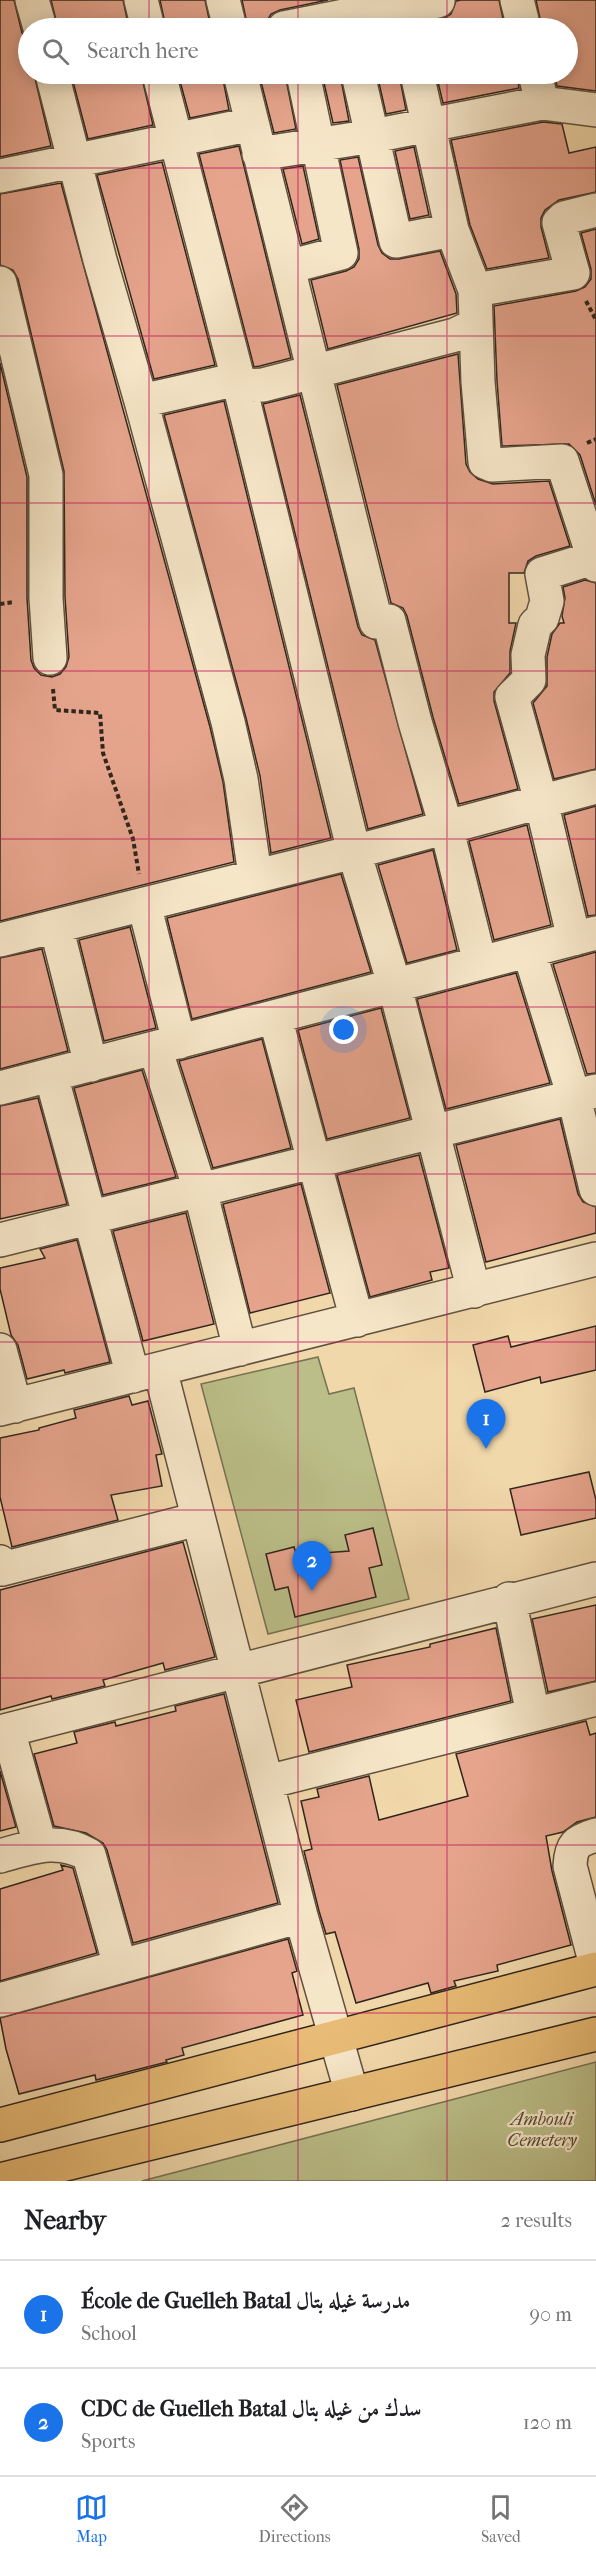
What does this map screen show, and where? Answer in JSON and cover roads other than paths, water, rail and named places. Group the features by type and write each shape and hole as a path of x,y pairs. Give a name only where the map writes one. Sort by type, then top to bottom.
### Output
{"main road":[{"path":"0,2125 596,1967"},
{"path":"0,2180 596,2034"}],"street":[{"path":"32,0 37,18"},
{"path":"141,0 146,18"},
{"path":"223,0 228,18"},
{"path":"517,0 522,18"},
{"path":"316,18 403,13 438,1"},
{"path":"55,84 100,260 141,401 228,722 241,779 255,875"},
{"path":"162,84 239,382 354,852 395,987 435,1133 474,1292"},
{"path":"242,84 376,622 389,621 415,722 446,826 480,963"},
{"path":"288,267 341,253 305,84"},
{"path":"360,84 396,242 452,230"},
{"path":"0,1088 585,936 541,801 513,697 529,680 528,655 535,625 542,618 547,601 542,574 594,561 562,461 492,465 485,462 475,290 452,230 420,84"},
{"path":"0,176 76,162 176,139 255,139 318,143 373,135 430,123 539,88 596,110"},
{"path":"475,290 573,273 559,223 564,218 596,210"},
{"path":"0,283 46,475 46,598 50,658"},
{"path":"141,401 239,382 263,385 455,335 476,325"},
{"path":"0,940 354,852 596,787"},
{"path":"144,904 167,1045 240,1349"},
{"path":"56,926 91,1065"},
{"path":"529,951 585,1094 596,1189"},
{"path":"275,1017 357,1320"},
{"path":"51,1075 88,1218 198,1519 300,1916 352,2094"},
{"path":"0,1240 585,1094"},
{"path":"0,1350 7,1408 474,1292 596,1259"},
{"path":"0,1563 2,1569 198,1519"},
{"path":"40,1845 4,1731 509,1599 596,1579"},
{"path":"509,1599 534,1714"},
{"path":"267,1782 596,1699"},
{"path":"596,1835 581,1839 571,1851 570,1866 596,1967"},
{"path":"0,1856 40,1845 73,1846 88,1855 120,1966"},
{"path":"0,2000 300,1916"}],"place":[{"name":"École de Guelleh Batal مدرسة غيله بتال","path":"486,1449"},
{"name":"CDC de Guelleh Batal سدك من غيله بتال","path":"312,1591"}],"park label":[{"name":"Ambouli Cemetery","path":"542,2129"}]}
